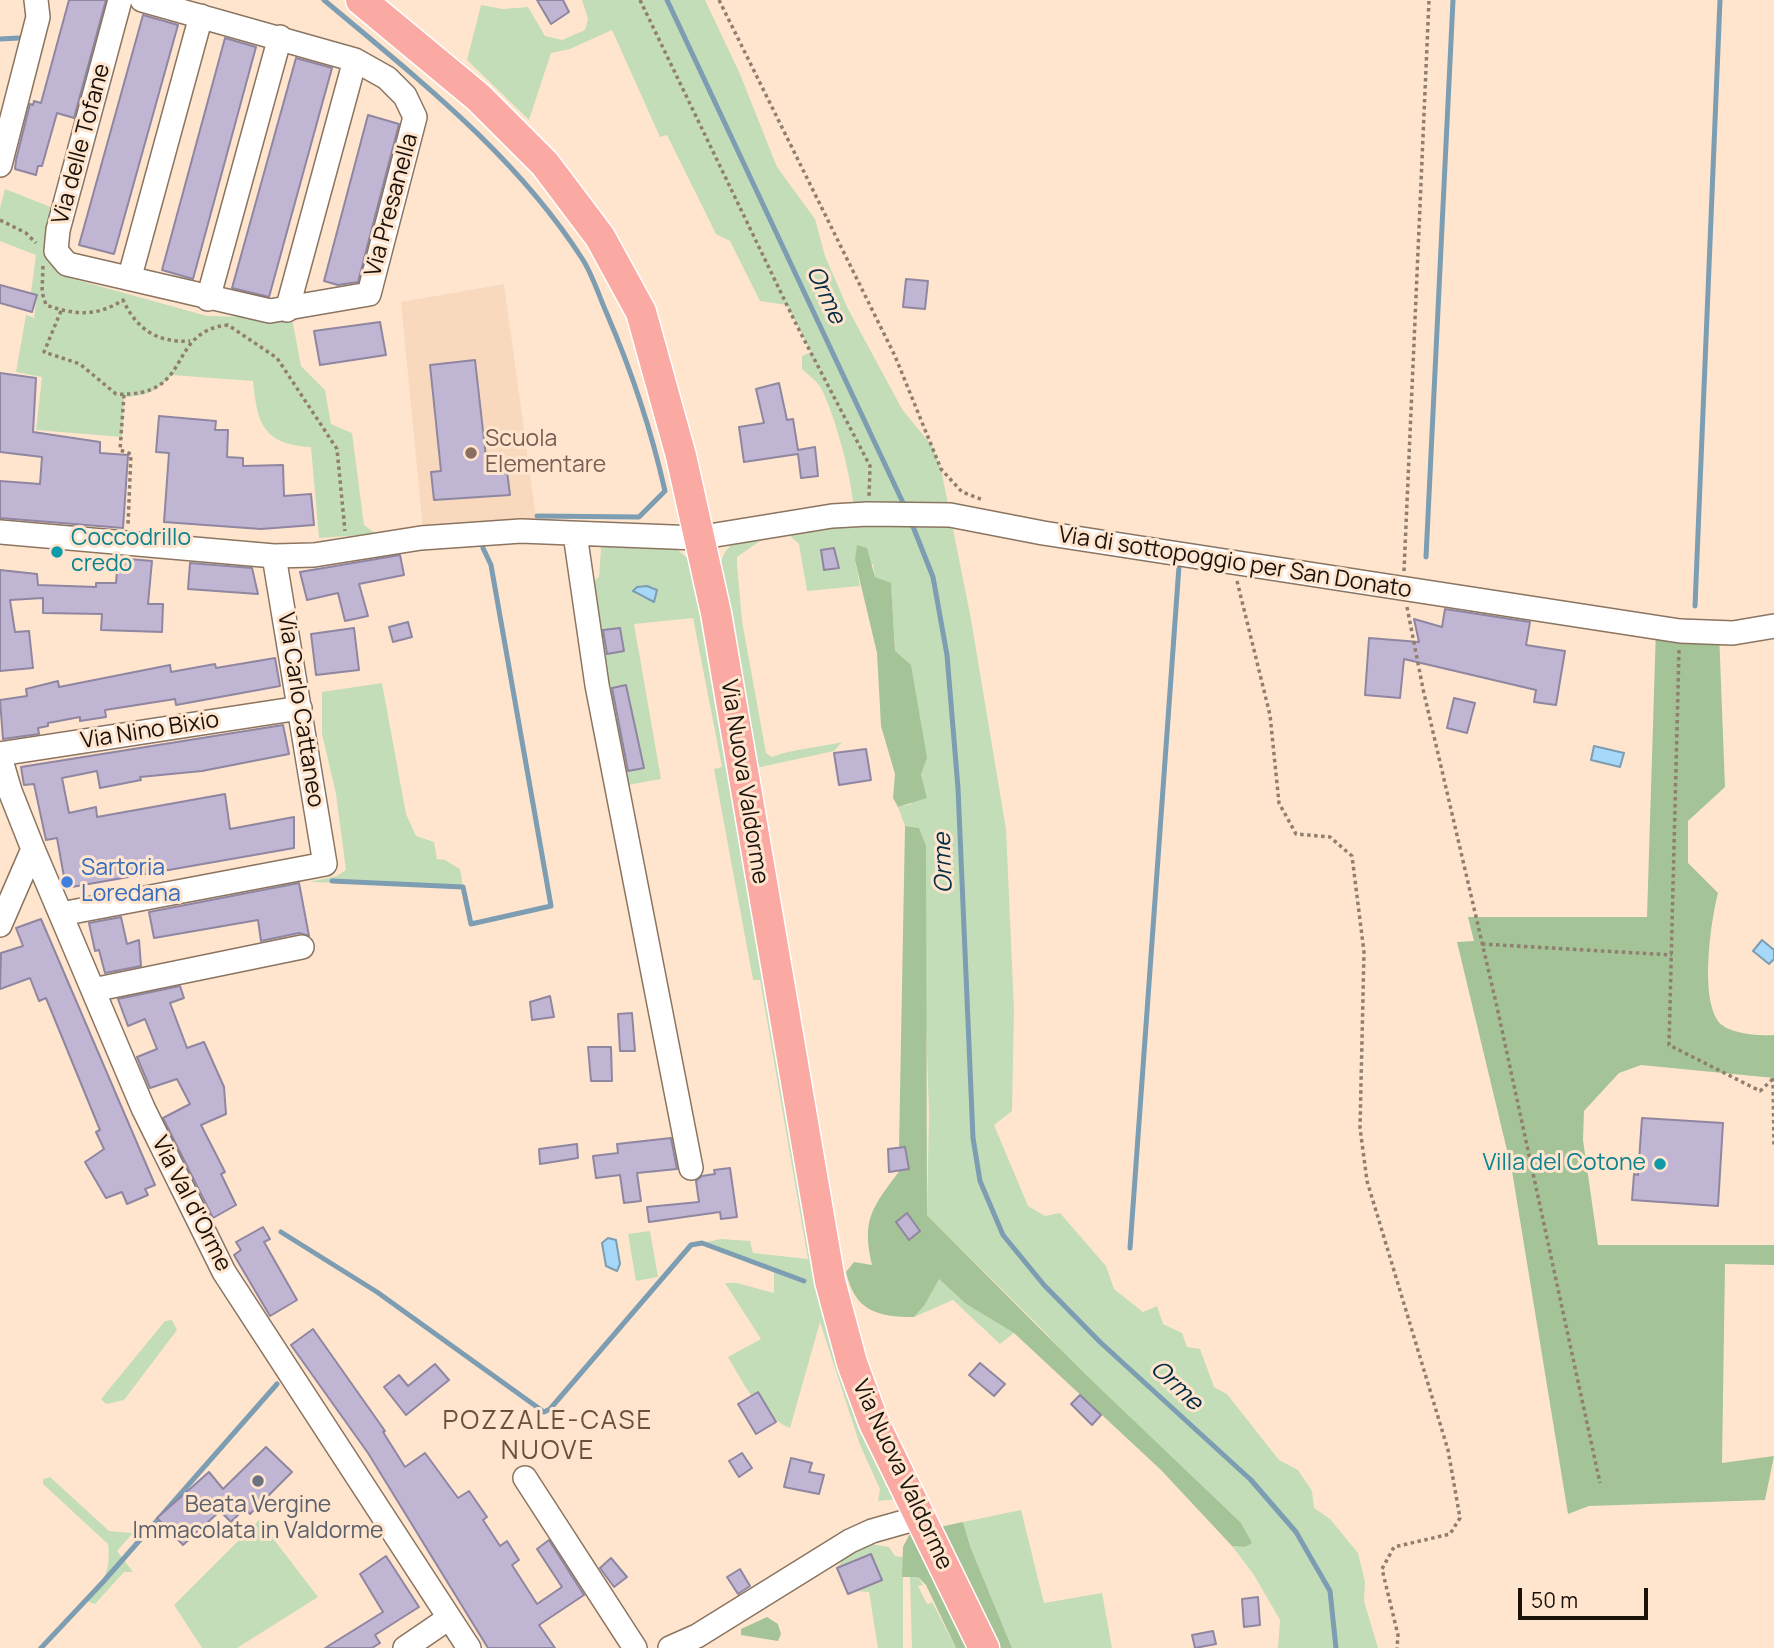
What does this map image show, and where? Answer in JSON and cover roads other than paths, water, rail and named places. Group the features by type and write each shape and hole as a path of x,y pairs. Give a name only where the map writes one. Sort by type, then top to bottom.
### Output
{"main road":[{"name":"Via Nuova Valdorme","path":"361,0 478,97 545,164 600,237 641,312 681,456 720,636 830,1281 852,1363 874,1423 918,1518 984,1648"}],"street":[{"path":"0,165 38,17 36,0"},
{"name":"Via delle Tofane","path":"120,0 58,230 56,251 68,264 130,276 208,299"},
{"path":"142,0 355,60 287,310"},
{"path":"130,276 201,16"},
{"path":"208,299 280,37"},
{"name":"Via Presanella","path":"208,299 270,311 369,294 415,117 405,96 387,78 355,60"},
{"name":"Via di sottopoggio per San Donato","path":"697,538 832,516 950,514 1043,533 1680,631 1733,633 1774,626"},
{"path":"0,532 274,556 347,551 446,536 521,531 697,538"},
{"path":"575,534 597,685 691,1168"},
{"name":"Via Carlo Cattaneo","path":"61,914 325,864 274,556"},
{"name":"Via Nino Bixio","path":"0,755 300,708"},
{"name":"Via Val d'Orme","path":"0,755 10,791 33,849 143,1108 224,1272 469,1648"},
{"path":"0,925 33,849"},
{"path":"93,990 302,947"},
{"path":"525,1478 635,1648"},
{"path":"670,1648 707,1630 850,1541 872,1531 918,1518"},
{"path":"405,1648 449,1618"}],"water":[{"path":"647,586 657,590 654,602 633,591 637,587"},
{"path":"1594,746 1624,753 1620,767 1591,760"},
{"path":"1762,940 1774,950 1774,959 1769,964 1753,951"},
{"path":"608,1238 616,1240 620,1264 617,1271 606,1266 602,1243"}],"waterway":[{"path":"324,0 430,89 496,152 556,222 583,260 596,286 640,401 665,491 639,517 537,516"},
{"name":"Orme","path":"667,0 905,507"},
{"path":"1426,557 1453,0"},
{"path":"1695,606 1720,0"},
{"path":"0,39 19,38"},
{"name":"Orme","path":"910,519 933,577 947,655 958,788 973,1138 980,1181 1003,1235 1044,1285 1100,1342 1251,1480 1296,1532 1330,1591 1336,1648"},
{"path":"332,881 463,887 471,924 551,906 491,565 483,548"},
{"path":"1130,1248 1179,566"},
{"path":"281,1232 377,1292 544,1412 550,1409 691,1245 702,1243 804,1281"},
{"path":"41,1648 103,1582 277,1384"}],"place":[{"name":"Scuola Elementare","path":"471,453"},
{"name":"Coccodrillo credo","path":"57,552"},
{"name":"Sartoria Loredana","path":"67,882"},
{"name":"Villa del Cotone","path":"1660,1164"},
{"name":"Beata Vergine Immacolata in Valdorme","path":"258,1481"}],"district":[{"name":"POZZALE-CASE NUOVE","path":"548,1437"}]}
